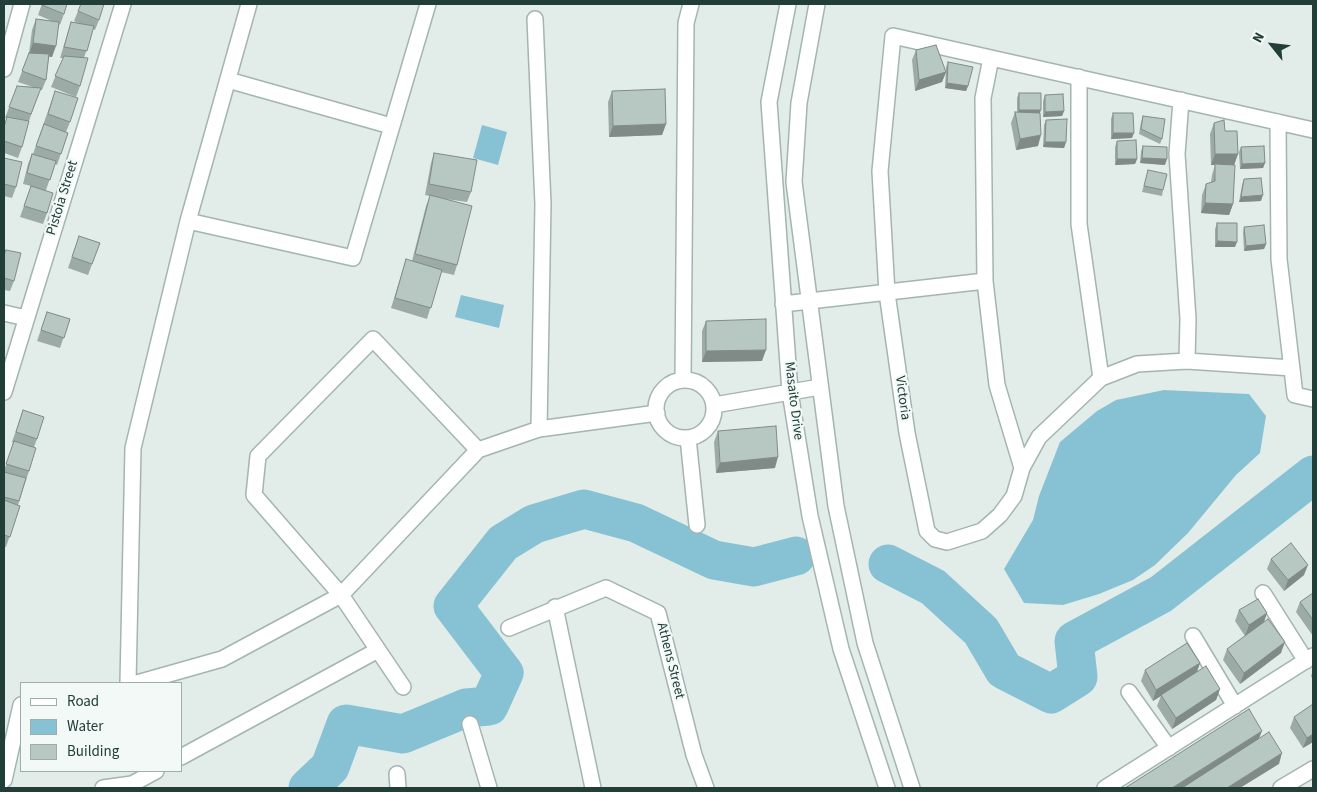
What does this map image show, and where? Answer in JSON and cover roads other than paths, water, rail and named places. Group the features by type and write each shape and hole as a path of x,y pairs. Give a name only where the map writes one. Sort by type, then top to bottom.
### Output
{"street":[{"path":"5,62 22,4"},
{"name":"Pistoia Street","path":"4,392 123,4"},
{"path":"128,682 133,448 188,221 249,4"},
{"path":"188,221 353,258 428,4"},
{"path":"683,380 686,23 691,4"},
{"name":"Masaito Drive","path":"788,4 769,102 790,392 810,516 841,649 887,788"},
{"name":"Masaito Drive","path":"817,4 798,104 794,182 836,506 865,643 912,788"},
{"path":"535,19 543,204 539,429"},
{"name":"Victoria","path":"991,58 893,36 880,171 887,293 907,433 927,531 935,539 947,542 982,531 1000,515 1014,496 1022,468"},
{"path":"1022,468 997,385 985,281 983,98 991,58 1313,130"},
{"path":"1079,77 1079,224 1101,378"},
{"path":"228,80 392,126"},
{"path":"1181,100 1177,154 1188,319 1187,362"},
{"path":"1278,122 1279,259 1295,395 1313,399"},
{"path":"783,304 985,281"},
{"path":"4,313 26,318"},
{"path":"403,687 341,595 254,495 258,456 373,339 478,450"},
{"path":"1022,468 1039,437 1101,378 1137,364 1187,362 1292,368"},
{"path":"683,380 694,381 703,386 711,395 714,405 713,417 708,427 699,435 688,438 677,437 667,432 660,424 657,413 658,401 663,391 672,384 683,380"},
{"path":"714,405 820,387"},
{"path":"141,682 222,659 341,595 478,450 539,429 657,413"},
{"path":"688,438 697,525"},
{"name":"Athens Street","path":"509,628 606,588 658,613 694,755 706,788"},
{"path":"1105,788 1310,659 1263,593"},
{"path":"555,608 592,788"},
{"path":"1193,636 1235,706"},
{"path":"182,756 378,650"},
{"path":"1129,692 1169,748"},
{"path":"4,780 20,709"},
{"path":"470,724 489,788"},
{"path":"1281,788 1313,769"},
{"path":"103,788 131,781 154,772"}],"water":[{"path":"482,125 507,132 498,165 473,158"},
{"path":"461,295 504,305 499,328 455,317"},
{"path":"1164,390 1249,394 1266,416 1260,453 1236,475 1188,533 1155,565 1133,580 1099,594 1063,605 1024,603 1004,569 1033,520 1039,496 1060,442 1097,411 1116,400"}],"waterway":[{"path":"888,564 933,587 981,631 1004,670 1051,694 1078,677 1074,641 1161,594 1313,475"},
{"path":"308,788 330,767 346,724 403,734 466,708 489,706 504,673 453,606 503,543 534,524 584,509 636,523 714,560 754,567 796,556"}]}
